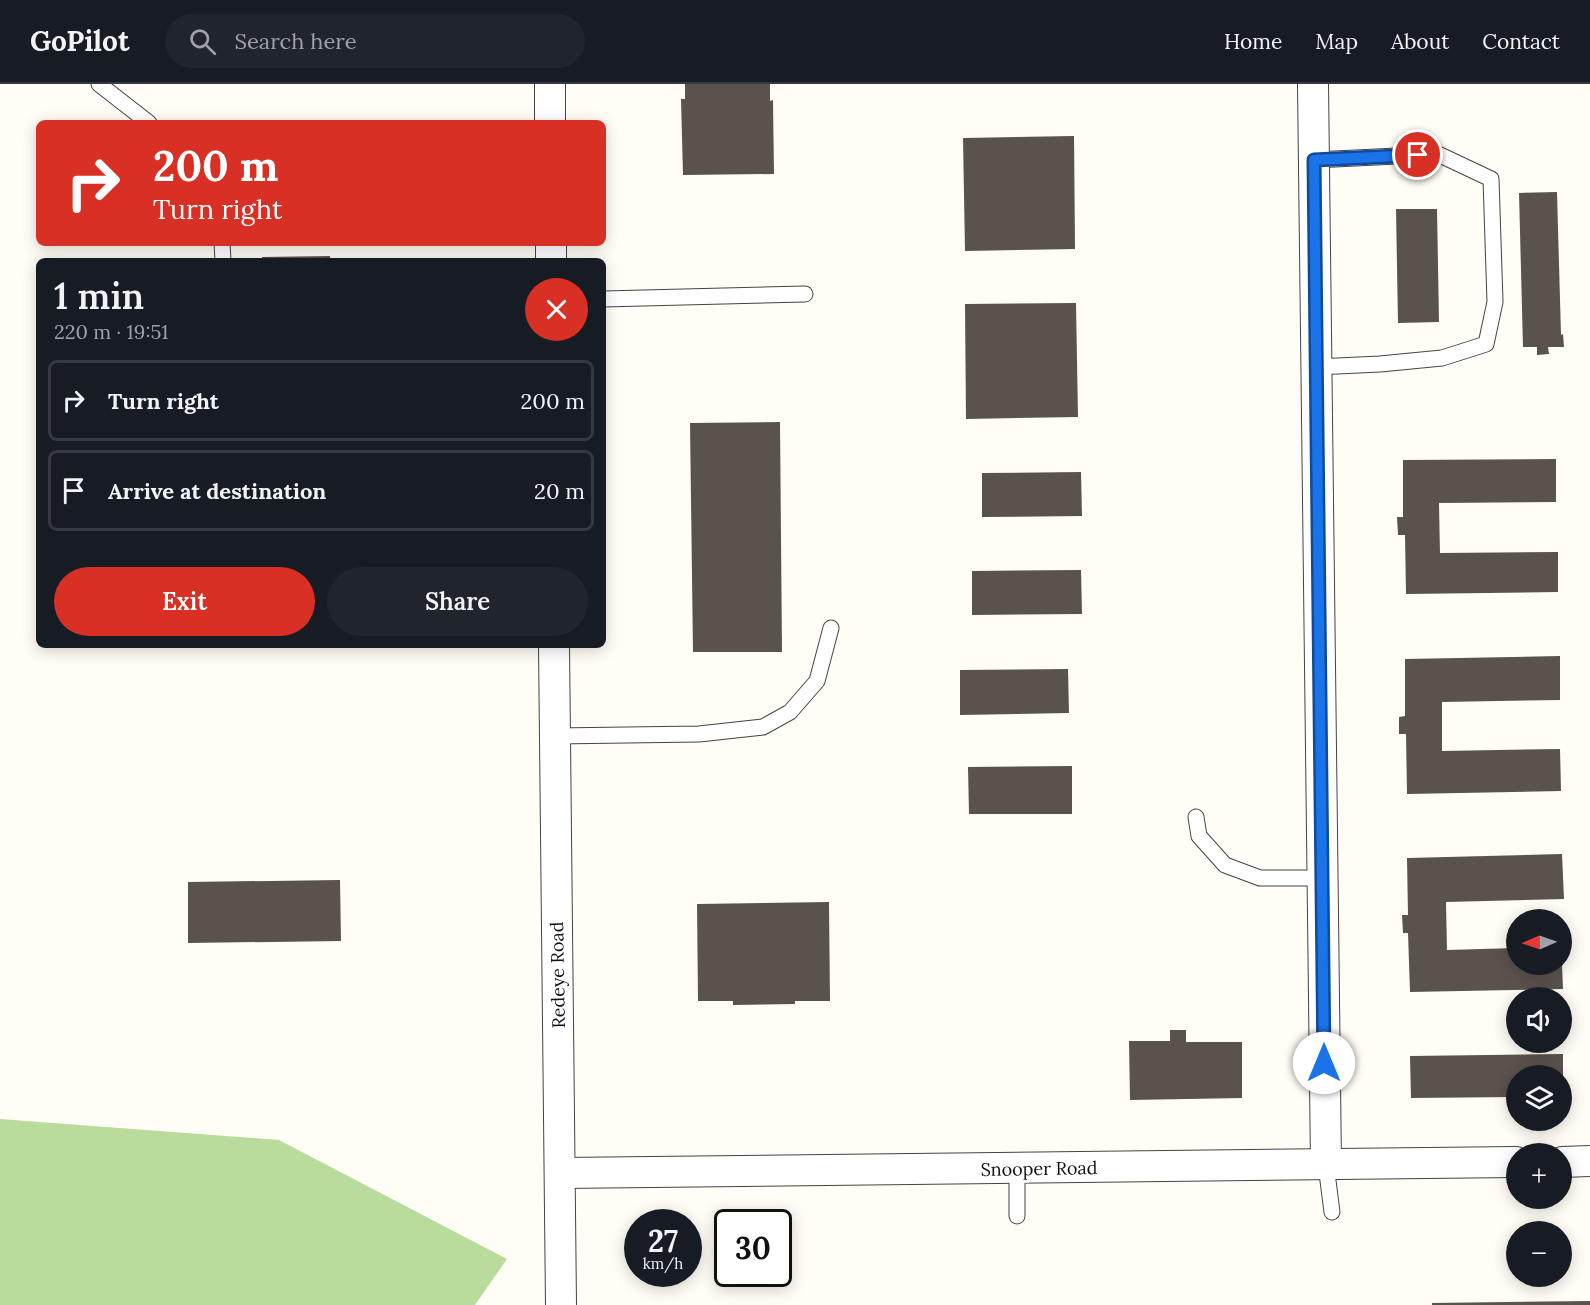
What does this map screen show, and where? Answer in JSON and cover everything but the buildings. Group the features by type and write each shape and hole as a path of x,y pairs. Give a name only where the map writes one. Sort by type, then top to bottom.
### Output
{"street":[{"path":"550,84 550,120"},
{"path":"1313,84 1326,1165"},
{"name":"Redeye Road","path":"554,648 561,1305"},
{"path":"1572,1161 1590,1161"},
{"name":"Snooper Road","path":"561,1173 1506,1162"}],"lane":[{"path":"99,84 145,120"},
{"path":"1314,160 1438,154 1491,179 1495,302 1486,344 1442,358 1316,367"},
{"path":"606,299 805,294"},
{"path":"555,736 699,734 763,728 790,712 817,681 831,628"},
{"path":"1196,817 1199,836 1225,865 1260,878 1322,878"},
{"path":"1326,1165 1332,1212"},
{"path":"1017,1169 1017,1216"}],"green space":[{"path":"0,1119 279,1140 507,1259 475,1305 0,1305"}],"route":[{"path":"1324,1063 1314,160 1418,155"}]}
